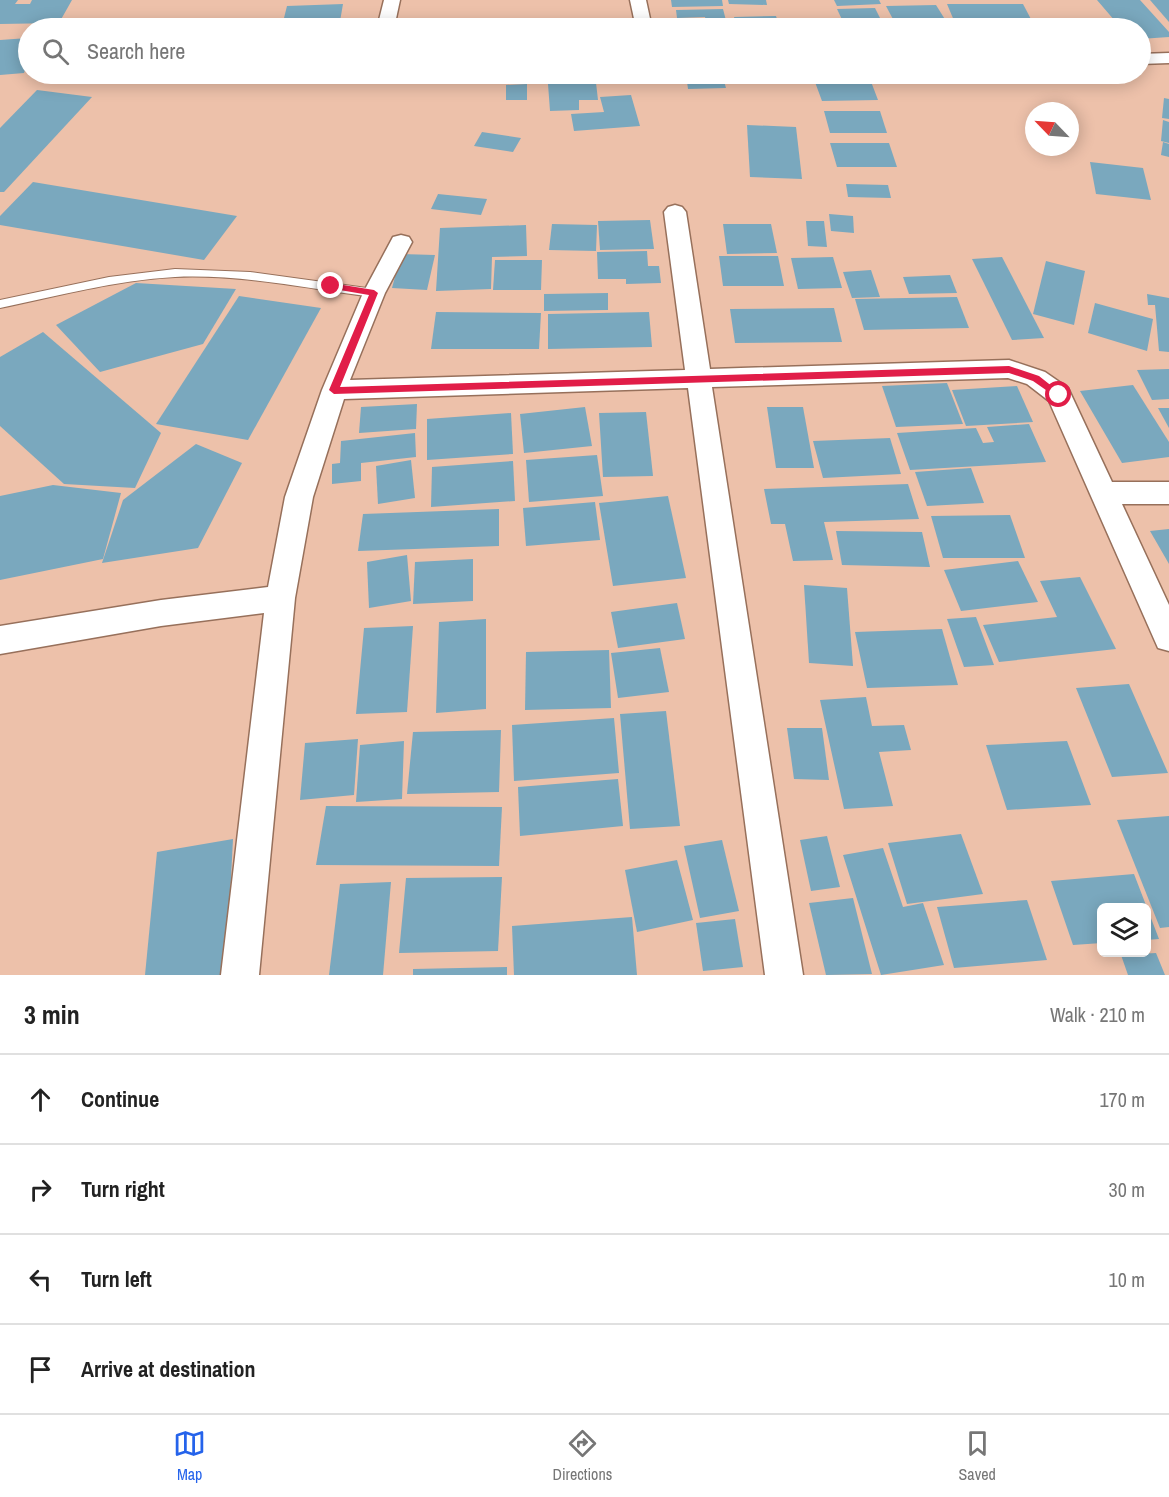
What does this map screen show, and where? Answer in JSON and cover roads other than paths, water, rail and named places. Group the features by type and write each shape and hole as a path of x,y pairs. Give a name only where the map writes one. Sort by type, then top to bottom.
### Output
{"street":[{"path":"388,18 392,0"},
{"path":"638,0 642,18"},
{"path":"1151,59 1169,58"},
{"path":"675,212 784,975"},
{"path":"240,975 280,598 299,498 334,390 374,293 401,242"},
{"path":"334,390 1009,369 1036,378 1059,395 1169,638"},
{"path":"1103,493 1169,493"},
{"path":"0,640 161,613 280,598"}],"lane":[{"path":"0,304 142,276 175,273 210,273 374,293"}]}
